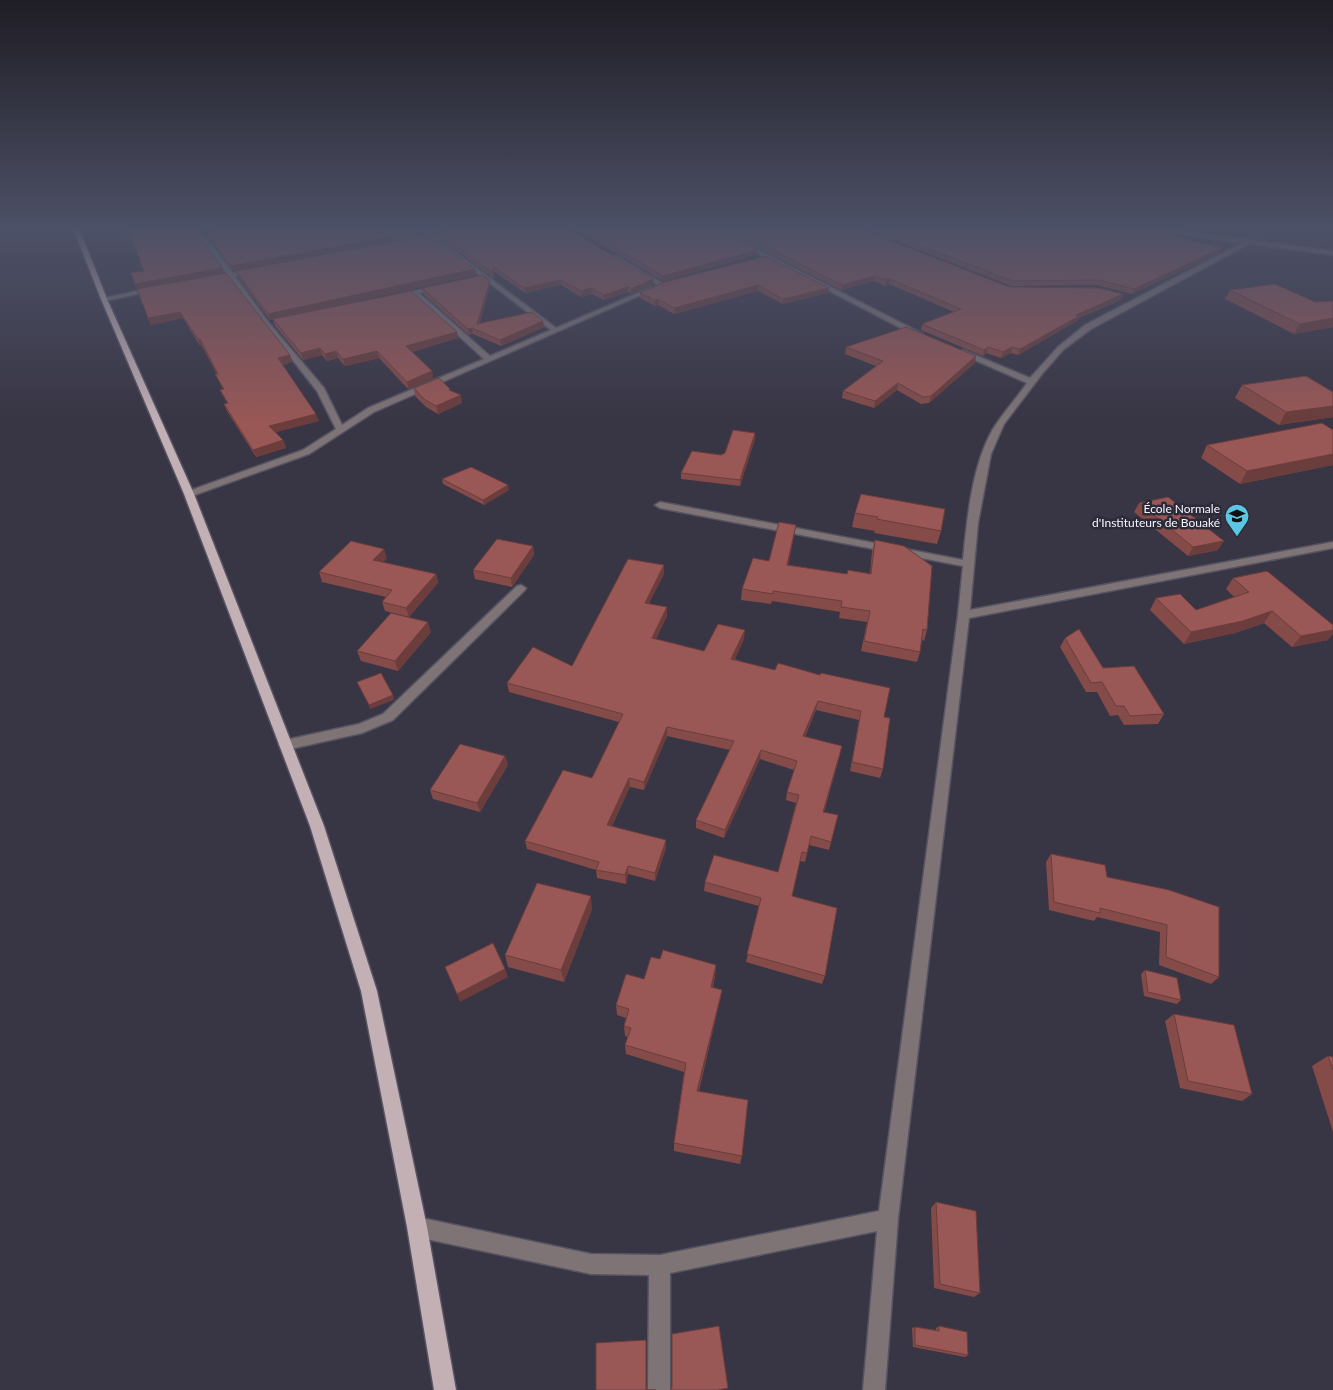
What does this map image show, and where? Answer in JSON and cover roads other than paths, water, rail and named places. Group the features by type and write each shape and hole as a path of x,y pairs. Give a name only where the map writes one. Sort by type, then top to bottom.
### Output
{"main road":[{"path":"102,293 189,494 286,745 317,826 369,991 417,1226 445,1390"}],"street":[{"path":"104,299 136,293"},
{"path":"244,293 321,390 341,431"},
{"path":"387,298 410,293"},
{"path":"415,293 489,359"},
{"path":"507,293 556,330"},
{"path":"189,494 306,452 371,410 645,293"},
{"path":"841,293 929,339"},
{"path":"874,1390 888,1219 964,615 968,564 982,472 995,435 1048,358 1067,340 1145,293"},
{"path":"267,324 276,322"},
{"path":"952,349 1032,382"},
{"path":"660,505 968,564"},
{"path":"964,615 1333,545"},
{"path":"286,745 362,728 388,717 521,588"},
{"path":"417,1226 591,1264 660,1266 888,1219"},
{"path":"659,1390 660,1266"}],"place":[{"name":"École Normale d'Instituteurs de Bouaké","path":"1237,537"}]}
